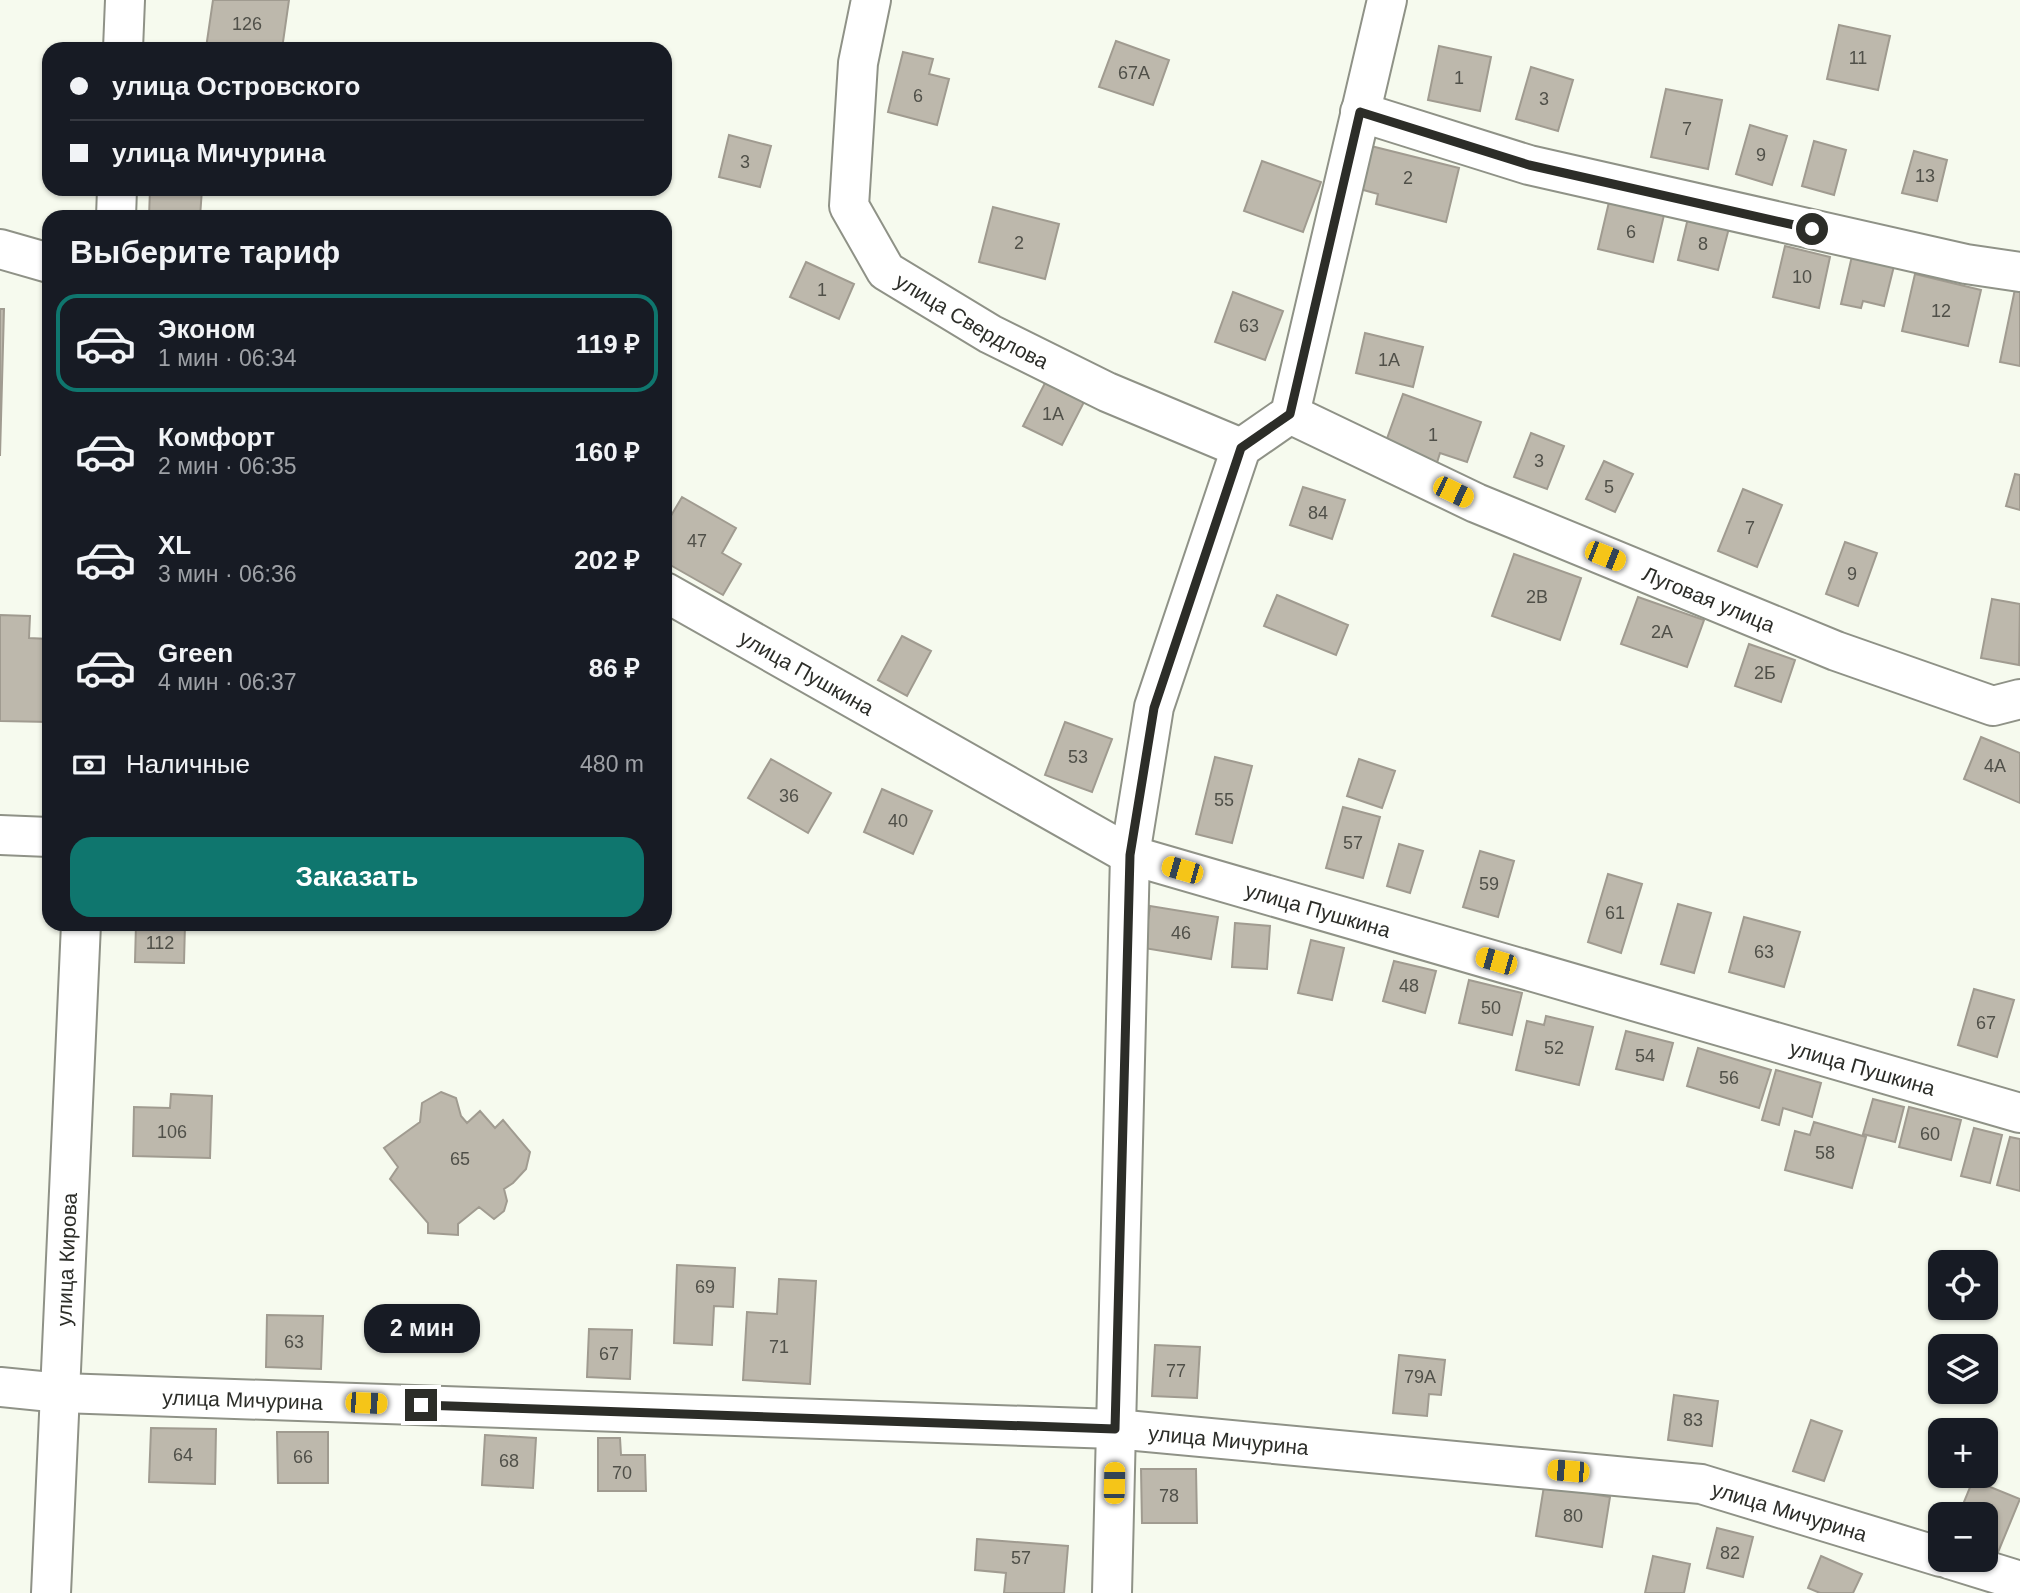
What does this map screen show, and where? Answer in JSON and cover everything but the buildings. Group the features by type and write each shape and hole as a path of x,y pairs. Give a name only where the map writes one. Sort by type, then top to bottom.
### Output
{"street":[{"path":"123,42 125,0"},
{"name":"улица Свердлова","path":"871,0 858,63 849,206 886,271 990,334 1107,393 1241,448"},
{"path":"1112,1593 1130,855 1154,708 1241,448 1290,414 1387,0"},
{"path":"1360,112 1529,165 1966,264 2020,272"},
{"path":"0,250 42,261"},
{"name":"Луговая улица","path":"1290,414 1476,503 1836,651 1993,706 2020,699"},
{"name":"улица Пушкина","path":"672,596 1130,855 2020,1113"},
{"path":"0,835 42,837"},
{"name":"улица Кирова","path":"51,1593 80,931"},
{"name":"улица Мичурина","path":"0,1387 61,1392 1115,1429 1701,1484 1928,1553"},
{"path":"1991,1572 2020,1581"}],"route":[{"path":"421,1405 1115,1429 1130,855 1154,708 1241,448 1290,414 1360,112 1529,165 1812,229"}]}
